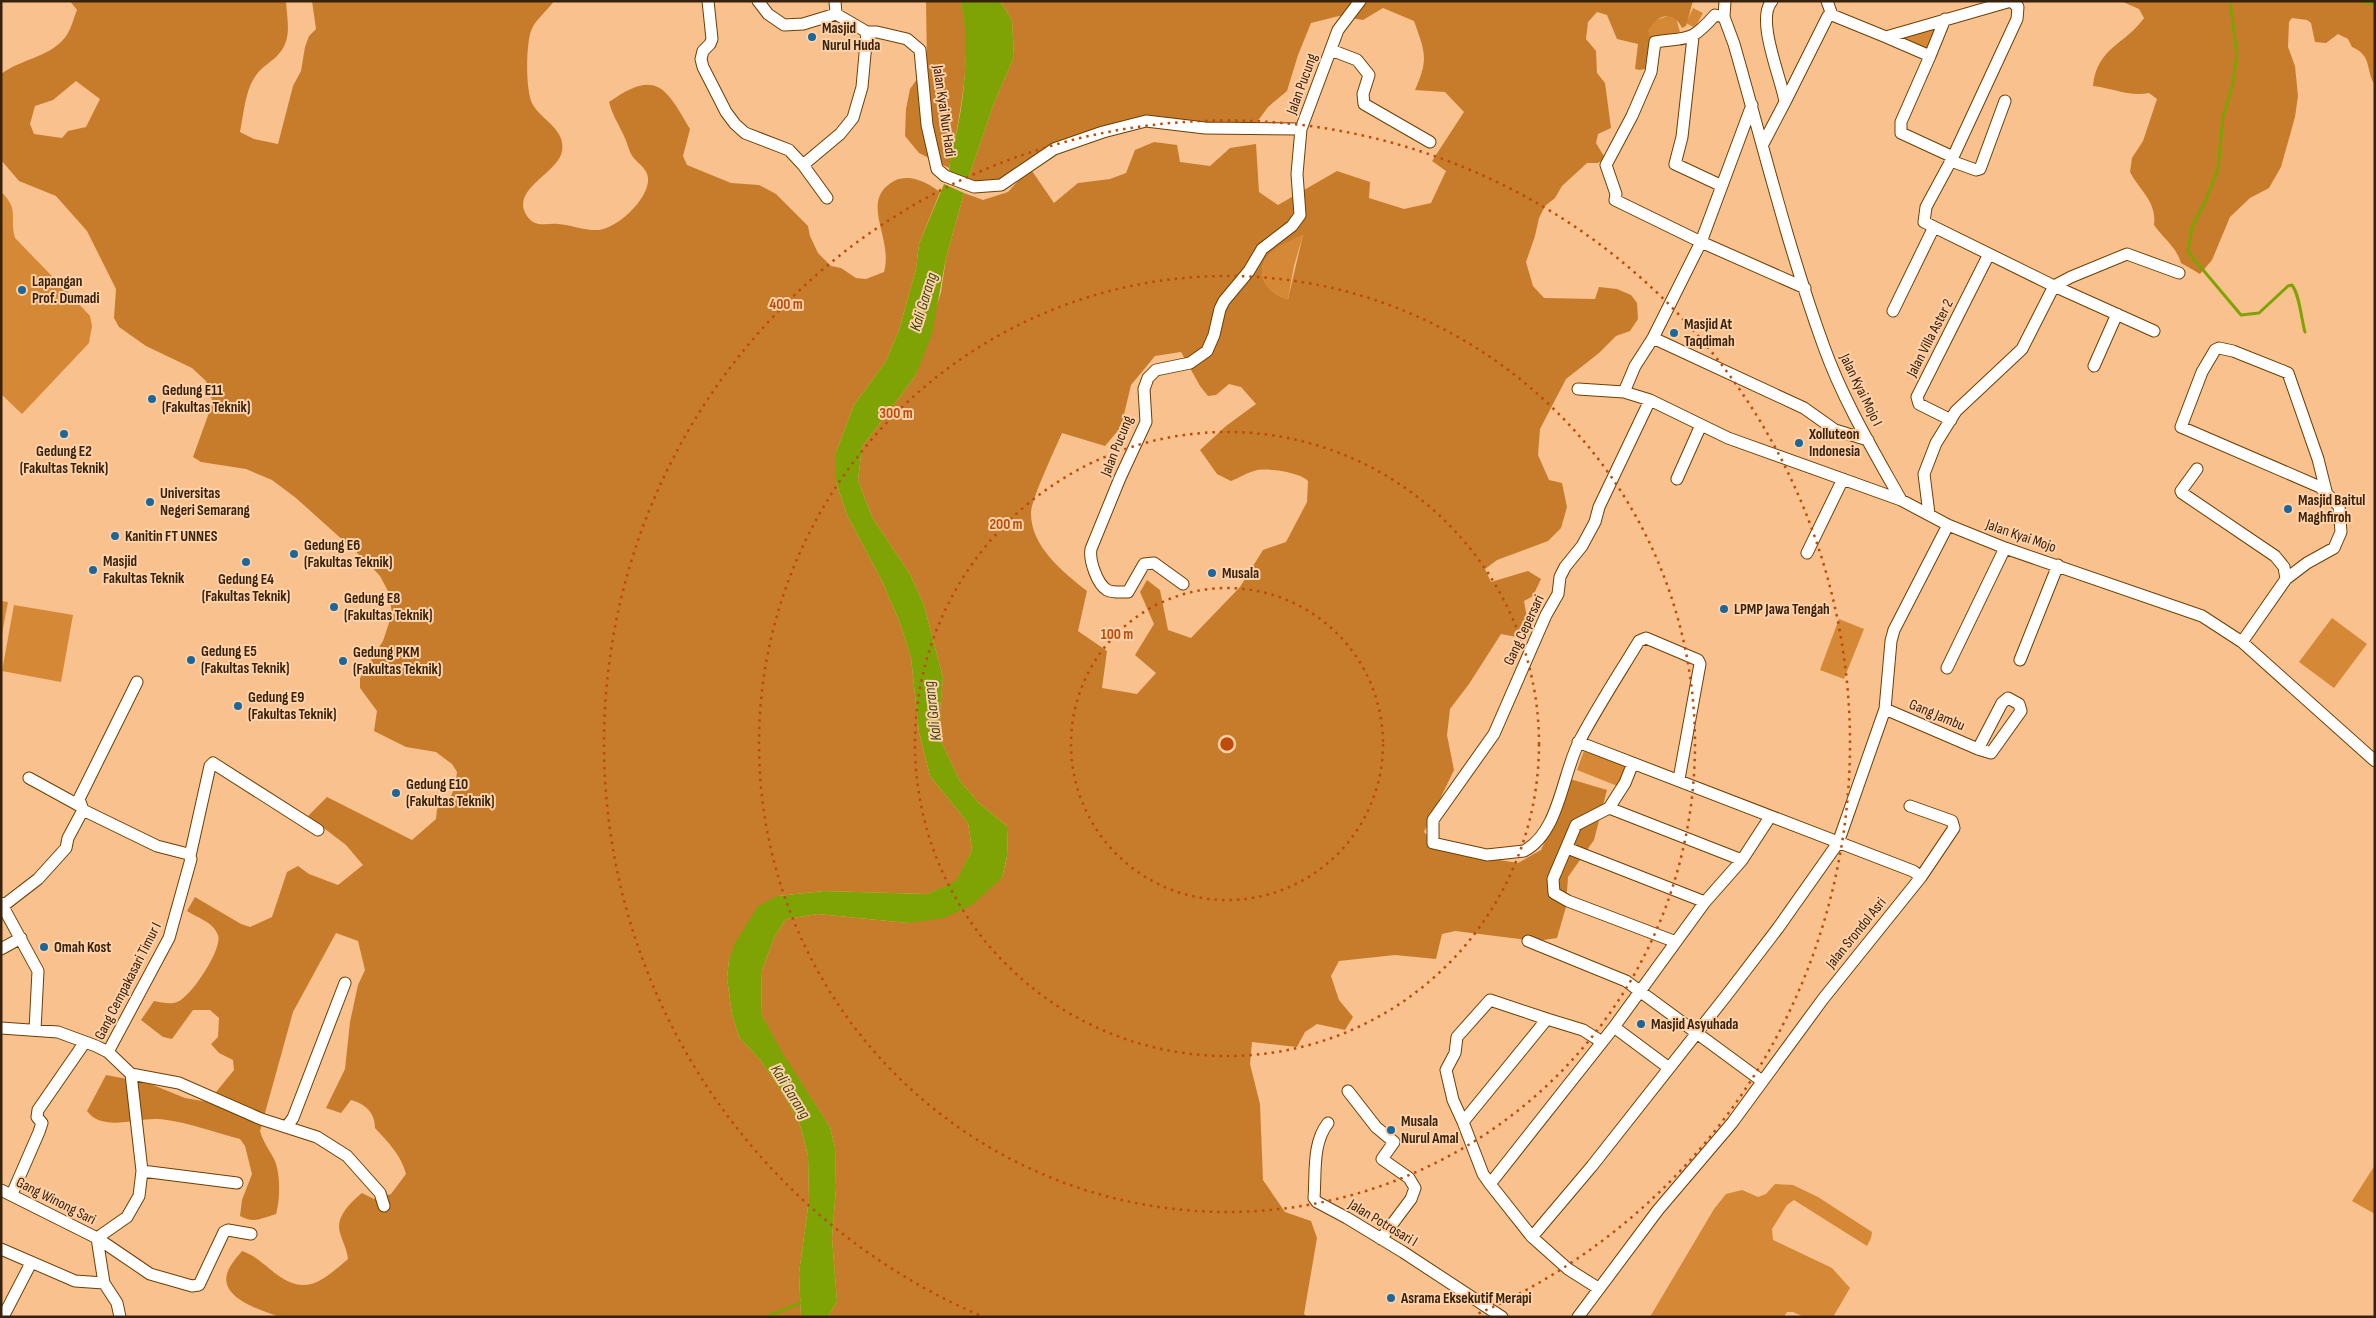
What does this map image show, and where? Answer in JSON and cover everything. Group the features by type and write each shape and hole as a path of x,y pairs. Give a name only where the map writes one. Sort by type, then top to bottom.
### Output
{"street":[{"path":"708,1 712,39 703,51 701,59 718,100 735,124 745,132 789,150 827,198"},
{"path":"758,1 768,14 784,25 803,24 836,14 835,1"},
{"name":"Jalan Pucung","path":"1183,584 1154,563 1144,564 1128,592 1107,590 1100,583 1090,558 1091,549 1120,478 1146,422 1144,388 1148,378 1156,370 1190,363 1207,351 1224,301 1249,271 1262,249 1292,226 1300,215 1297,174 1301,129 1339,26 1360,1"},
{"name":"Jalan Kyai Mojo I","path":"1725,1 1724,17 1734,44 1804,288 1824,348 1851,409 1901,500"},
{"path":"1772,1 1767,8 1768,31 1771,53 1784,102"},
{"path":"1827,1 1832,15 1930,56"},
{"path":"1886,37 2007,2 2018,7 2017,19 1952,159 1925,212 1924,222 2054,286 2154,331"},
{"name":"Jalan Kyai Nur Hadi","path":"836,14 867,32 876,32 907,39 920,50 924,98 937,169 944,176 974,187"},
{"path":"1724,17 1715,15 1693,37 1655,42 1651,72 1632,116 1606,165 1616,194 1615,200 1700,242 1804,288"},
{"path":"1763,144 1828,16 1832,15"},
{"path":"1946,19 1901,122 1900,130 1908,137 1952,159 1976,170 1980,169 2005,101"},
{"path":"803,166 840,134 853,118 862,87 867,32"},
{"path":"1693,37 1682,137 1676,164 1720,185"},
{"name":"Jalan Pucung","path":"1331,50 1357,60 1369,75 1363,94 1364,104 1430,142"},
{"path":"1624,392 1700,242 1720,185 1752,105"},
{"name":"Jalan Pucung","path":"974,187 1001,186 1054,149 1103,132 1146,121 1205,128 1301,129"},
{"path":"1893,311 1934,227"},
{"name":"Jalan Villa Aster 2","path":"1951,420 1919,404 1917,397 1989,254"},
{"path":"1929,514 1925,470 1936,444 1956,411 2022,349 2054,286 2070,277 2127,254 2179,274"},
{"path":"2094,366 2116,314"},
{"path":"1653,338 1804,408 1835,430 1868,440"},
{"path":"2242,642 2286,579 2307,563 2334,548 2341,532 2341,510 2336,501 2326,491 2181,427 2202,372 2214,350 2219,348 2233,350 2288,373 2318,459 2326,491"},
{"name":"Jalan Kyai Mojo","path":"1578,389 1624,392 1650,400 1728,438 1901,500 1948,525 2005,548 2202,616 2242,642 2375,761"},
{"name":"Gang Cepersari","path":"1578,742 1550,820 1541,835 1526,850 1487,855 1433,843 1434,820 1494,734 1546,615 1558,594 1560,577 1565,567 1582,546 1595,522 1599,507 1650,400"},
{"path":"1677,479 1701,425"},
{"path":"2197,469 2181,491 2182,493 2275,556 2284,567 2286,579"},
{"path":"1807,553 1843,479"},
{"path":"1532,1237 1592,1166 1697,1033 1778,928 1838,843 1885,710 1891,641 1894,630 1948,525"},
{"path":"1947,668 2005,548"},
{"path":"2020,660 2058,565"},
{"path":"1679,779 1700,664 1698,660 1650,639 1639,641 1578,742 1679,779 1770,817 1913,872 1921,877"},
{"path":"35,1030 38,970 2,904 38,879 66,848 68,838 81,808 79,798 137,682"},
{"name":"Gang Jambu","path":"1885,710 1978,749 1990,753 2021,711 2019,704 2008,698 2002,703 1978,749"},
{"name":"Gang Cempakasari Timur I","path":"108,1052 170,938 190,864 190,856 210,766 213,763 318,830"},
{"path":"1633,763 1625,782 1609,808 1601,814 1578,823 1553,879 1554,893 1568,902 1676,942"},
{"path":"29,778 81,808 156,846 190,856"},
{"name":"Jalan Srondol Asri","path":"1578,1317 1658,1210 1732,1122 1823,999 1921,877 1954,824 1952,821 1910,806"},
{"path":"1609,808 1742,860"},
{"path":"1490,1184 1614,1027 1705,902 1742,860 1770,817"},
{"path":"1567,848 1705,902"},
{"path":"1,949 21,938"},
{"path":"1528,941 1607,972 1641,991 1762,1081"},
{"path":"287,1126 293,1118 346,983"},
{"path":"1598,1288 1568,1269 1532,1237 1483,1174 1453,1100 1446,1070 1455,1053 1457,1038 1464,1027 1490,1000 1583,1030 1602,1042"},
{"path":"1463,1122 1547,1019"},
{"path":"1614,1027 1669,1068"},
{"name":"Gang Cempakasari Timur I","path":"2,1029 58,1032 108,1052 131,1074"},
{"path":"7,1192 42,1123 37,1117 38,1110 85,1042"},
{"path":"120,1317 117,1303 104,1283 97,1238 127,1217 136,1206 139,1196 142,1171 131,1074 179,1083 261,1119 317,1136 347,1156 380,1193 384,1206"},
{"path":"1348,1091 1376,1127 1394,1142 1382,1159 1409,1178 1415,1188 1410,1199 1381,1239"},
{"name":"Jalan Potrosari I","path":"1328,1123 1322,1129 1317,1148 1314,1198 1323,1207 1348,1218 1502,1317"},
{"path":"142,1171 237,1183"},
{"name":"Gang Winong Sari","path":"7,1192 97,1238 150,1274 192,1286 199,1285 224,1232 228,1230 251,1234"},
{"path":"1,1249 76,1281 104,1283"},
{"path":"3,1317 31,1262"}],"shaded area":[{"path":"70,1 286,1 288,30 285,43 277,56 261,69 253,80 245,102 240,132 254,139 278,144 293,86 301,71 305,47 309,36 316,29 312,1 554,1 533,27 528,47 527,68 530,99 537,110 557,131 562,144 559,159 529,189 524,198 523,206 527,216 537,224 558,224 599,230 615,224 638,203 647,186 647,174 631,154 609,102 638,86 649,85 658,87 666,93 690,129 683,156 687,165 731,183 759,185 776,194 808,226 810,236 818,253 831,266 841,268 856,278 866,279 884,272 885,246 878,210 879,199 884,189 894,181 906,178 924,182 940,192 919,244 916,269 899,330 886,361 854,405 836,452 836,482 847,515 882,581 900,623 911,658 919,732 930,776 968,823 972,850 956,882 927,894 824,891 778,896 729,960 727,978 732,1014 739,1037 761,1061 784,1095 800,1125 808,1156 809,1200 799,1273 801,1317 280,1317 253,1307 236,1297 230,1290 227,1274 231,1265 242,1251 293,1283 302,1285 320,1281 348,1259 339,1227 345,1210 362,1193 374,1199 391,1194 406,1174 397,1155 375,1128 373,1117 365,1106 351,1100 341,1113 326,1108 345,1069 350,1022 358,985 365,970 358,941 336,933 293,1012 260,1131 274,1159 278,1172 279,1194 276,1214 254,1220 240,1216 242,1200 252,1174 245,1146 240,1139 167,1120 101,1121 87,1111 106,1075 148,1083 185,1098 208,1102 234,1070 233,1060 219,1053 211,1044 218,1037 219,1018 210,1010 193,1010 172,1039 163,1037 141,1020 154,1001 172,1003 183,999 197,983 216,951 218,935 216,931 209,924 187,911 195,897 241,924 250,927 272,917 287,872 298,866 309,874 338,885 363,865 346,845 308,816 327,797 412,840 436,819 437,809 451,796 455,787 457,772 452,764 436,752 406,747 374,731 377,711 360,688 360,678 383,641 392,614 389,593 380,576 296,498 272,480 246,469 201,462 193,457 212,400 206,381 192,368 146,346 119,327 114,318 116,289 87,231 56,196 19,181 1,160 1,74 55,47 68,33 77,10","holes":["76,81 100,99 86,127 68,131 62,138 34,134 30,124 35,106 53,100"]},
{"path":"926,1 960,1 964,19 966,61 964,84 949,168 919,153 905,136 906,109 910,89 927,65"},
{"path":"1000,1 1693,1 1686,26 1682,28 1679,22 1670,16 1660,18 1651,25 1648,31 1652,42 1649,68 1640,70 1635,69 1638,44 1617,39 1607,15 1597,12 1588,22 1586,39 1596,51 1597,73 1605,83 1611,128 1598,134 1596,143 1605,158 1598,163 1587,163 1562,186 1555,198 1545,206 1539,218 1526,262 1533,286 1544,298 1595,299 1599,287 1617,289 1631,295 1637,303 1638,319 1630,331 1616,336 1599,353 1566,379 1540,429 1538,455 1549,480 1562,483 1567,507 1561,528 1548,541 1497,560 1485,569 1491,582 1528,571 1541,579 1533,596 1524,601 1527,618 1525,634 1517,637 1501,634 1469,684 1450,709 1447,735 1454,770 1424,832 1443,847 1467,855 1518,863 1541,850 1555,820 1570,779 1607,790 1594,840 1568,877 1566,907 1557,938 1537,941 1455,931 1442,934 1436,959 1395,955 1339,961 1331,976 1339,1000 1353,1017 1345,1030 1317,1024 1305,1032 1297,1047 1252,1042 1250,1064 1260,1104 1263,1180 1285,1212 1311,1221 1317,1238 1304,1314 1307,1317 828,1317 837,1301 832,1238 836,1188 835,1147 830,1127 781,1052 761,1013 762,970 774,938 786,919 818,914 908,923 1002,878 1007,857 1008,827 979,803 960,781 941,741 940,710 943,678 924,605 910,574 872,517 858,480 862,447 916,375 941,292 946,258 964,193 983,200 1008,192 1030,168 1054,203 1078,183 1110,179 1126,173 1135,150 1154,142 1177,145 1180,162 1210,166 1230,148 1256,144 1259,192 1278,205 1337,171 1370,182 1369,198 1404,209 1431,203 1446,171 1432,161 1464,112 1445,92 1415,90 1424,63 1424,56 1421,40 1414,21 1383,8 1363,20 1339,16 1311,23 1298,55 1287,91 1268,107 1257,122 1207,126 1147,117 1056,144 1002,187 967,182 994,103 1014,57 1012,20","holes":["1303,235 1288,299 1281,297 1269,288 1265,282 1262,269 1264,262 1276,249","1181,352 1200,386 1208,396 1216,395 1229,384 1241,387 1256,404 1226,426 1200,450 1217,474 1231,481 1259,470 1282,471 1298,475 1308,481 1307,502 1286,542 1263,550 1240,587 1191,638 1168,630 1160,590 1147,580 1140,592 1154,624 1135,655 1156,673 1137,694 1102,688 1107,651 1078,631 1087,591 1058,567 1042,547 1032,524 1032,505 1062,433 1105,446 1121,427 1131,385 1155,356"]},
{"path":"2121,1 2375,1 2375,85 2366,59 2359,51 2352,47 2348,39 2338,34 2326,43 2315,42 2311,23 2307,20 2292,18 2289,22 2288,47 2295,66 2298,96 2295,117 2281,167 2269,188 2250,198 2230,217 2212,260 2200,274 2181,263 2173,247 2154,225 2153,209 2150,202 2130,172 2132,158 2143,141 2157,99 2149,93 2135,94 2093,86 2100,63 2106,54 2129,35 2144,18 2139,9"},
{"path":"1693,8 1703,13 1695,28 1686,23"},
{"path":"1675,14 1680,32 1650,40 1645,23"},
{"path":"1938,27 1926,51 1901,38"},
{"name":"Lapangan Prof. Dumadi","path":"1,192 7,198 12,209 15,238 90,316 92,326 89,343 22,414 1,394"},
{"path":"1303,235 1294,266 1288,299 1281,297 1269,288 1265,282 1262,269 1264,262 1276,249"},
{"path":"1,601 8,602 1,639"},
{"path":"14,605 73,615 61,682 2,671"},
{"path":"2332,618 2367,644 2334,688 2299,662"},
{"path":"1839,619 1864,629 1844,679 1820,670"},
{"path":"1585,748 1628,765 1620,787 1577,770"},
{"path":"2375,1165 2375,1214 2352,1201"},
{"path":"1775,1184 1793,1185 1818,1197 1872,1232 1867,1246 1794,1200 1787,1205 1772,1229 1773,1240 1832,1268 1850,1288 1833,1317 1804,1317 1793,1312 1787,1312 1784,1317 1650,1317 1714,1209 1726,1194 1742,1190 1758,1197 1766,1194"}],"water":[{"path":"960,1 1000,1 1012,20 1014,57 994,103 967,182 949,175 951,156 961,112 964,80 966,45"},
{"name":"Kali Garang","path":"944,184 964,193 946,258 932,334 916,375 862,447 858,480 872,517 910,574 924,605 943,678 940,710 941,741 960,781 979,803 1008,827 1007,856 1002,878 972,905 944,918 908,923 818,914 786,919 774,938 762,970 761,1013 782,1052 830,1127 835,1147 836,1188 832,1238 837,1301 828,1317 801,1317 799,1273 809,1200 808,1156 800,1125 784,1095 761,1061 739,1037 732,1014 727,978 729,960 735,943 758,906 778,896 824,891 927,894 956,881 972,850 968,823 930,776 919,732 911,658 900,623 882,581 847,515 836,482 836,452 854,405 886,361 899,330 916,269 919,244"}],"waterway":[{"path":"2230,1 2237,55 2232,87 2223,117 2218,169 2205,202 2192,227 2188,252 2241,315 2259,313 2288,286 2292,285 2299,301 2305,332"},
{"path":"2359,1 2375,4"},
{"path":"766,1317 803,1302"}],"place":[{"name":"Masjid Nurul Huda","path":"812,37"},
{"name":"Lapangan Prof. Dumadi","path":"22,290"},
{"name":"Masjid At Taqdimah","path":"1674,333"},
{"name":"Gedung E11 (Fakultas Teknik)","path":"152,399"},
{"name":"Gedung E2 (Fakultas Teknik)","path":"64,434"},
{"name":"Xolluteon Indonesia","path":"1799,443"},
{"name":"Universitas Negeri Semarang","path":"150,502"},
{"name":"Masjid Baitul Maghfiroh","path":"2288,509"},
{"name":"Kanitin FT UNNES","path":"115,536"},
{"name":"Gedung E6 (Fakultas Teknik)","path":"294,554"},
{"name":"Gedung E4 (Fakultas Teknik)","path":"246,562"},
{"name":"Masjid Fakultas Teknik","path":"93,570"},
{"name":"Musala","path":"1212,573"},
{"name":"Gedung E8 (Fakultas Teknik)","path":"334,607"},
{"name":"LPMP Jawa Tengah","path":"1724,609"},
{"name":"Gedung E5 (Fakultas Teknik)","path":"191,660"},
{"name":"Gedung PKM (Fakultas Teknik)","path":"343,661"},
{"name":"Gedung E9 (Fakultas Teknik)","path":"238,706"},
{"name":"Gedung E10 (Fakultas Teknik)","path":"396,793"},
{"name":"Omah Kost","path":"44,947"},
{"name":"Masjid Asyuhada","path":"1641,1024"},
{"name":"Musala Nurul Amal","path":"1391,1130"},
{"name":"Asrama Eksekutif Merapi","path":"1391,1298"}]}
